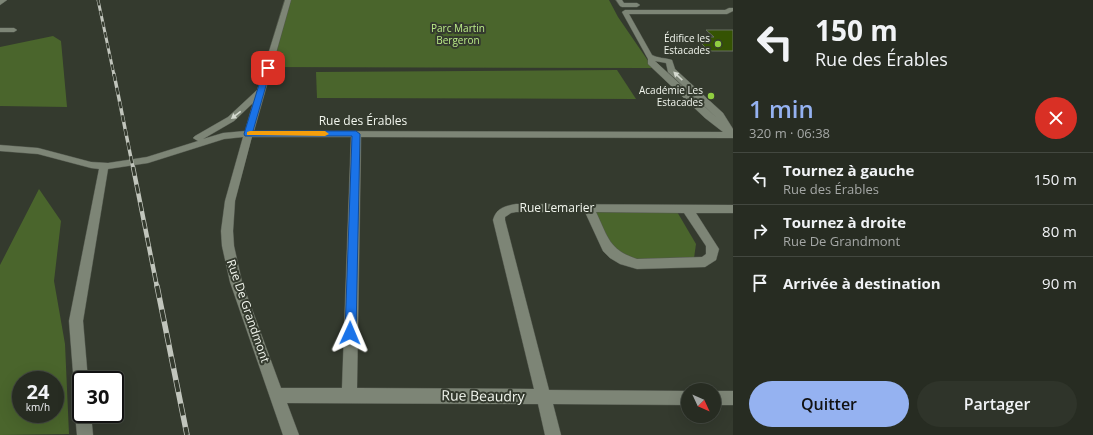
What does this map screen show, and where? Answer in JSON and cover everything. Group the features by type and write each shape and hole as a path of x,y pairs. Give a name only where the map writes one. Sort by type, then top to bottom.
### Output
{"street":[{"path":"0,3 4,0"},
{"name":"Rue De Grandmont","path":"288,0 248,134 230,201 227,231 228,246 238,289 291,435"},
{"path":"622,6 727,12 732,9"},
{"path":"622,6 649,56 669,62 671,70 720,115 733,135"},
{"path":"0,30 14,30"},
{"path":"653,58 651,62 657,68 708,116 733,135"},
{"path":"164,155 232,118 250,102 262,87"},
{"name":"Rue des Érables","path":"0,148 38,151 82,163 104,166 140,162 216,138 248,134 733,135"},
{"path":"349,395 356,134"},
{"path":"80,371 76,321 104,166"},
{"name":"Rue Lemarier","path":"543,398 498,220 504,211 512,208 733,209"},
{"path":"589,209 607,248 614,255 624,260 637,264 704,262 712,256 712,246 687,208"},
{"name":"Rue Beaudry","path":"277,394 543,398 681,398"},
{"path":"543,398 553,435"},
{"path":"721,398 733,398"},
{"path":"84,423 85,435"}],"green space":[{"name":"Parc Martin Bergeron","path":"285,0 609,0 618,17 653,68 264,67"},
{"path":"53,36 61,41 67,107 0,106 0,47"},
{"path":"617,70 636,99 317,98 316,72"},
{"path":"39,189 61,221 54,281 65,344 69,434 0,435 0,265"},
{"path":"588,209 676,210 696,244 694,258 676,262 624,259 606,251"}],"building":[{"name":"Édifice les Estacades","path":"706,30 733,30 733,51 709,51 695,37 714,37"}],"railway":[{"path":"98,0 114,75"},
{"path":"114,74 133,168"},
{"path":"133,167 157,287"},
{"path":"157,286 187,435"}],"slow traffic":[{"path":"250,134 325,134"}],"place":[{"name":"Édifice les Estacades","path":"718,44"},
{"name":"Académie Les Estacades","path":"711,96"}],"route":[{"path":"268,68 248,134 356,134 350,333"}]}
